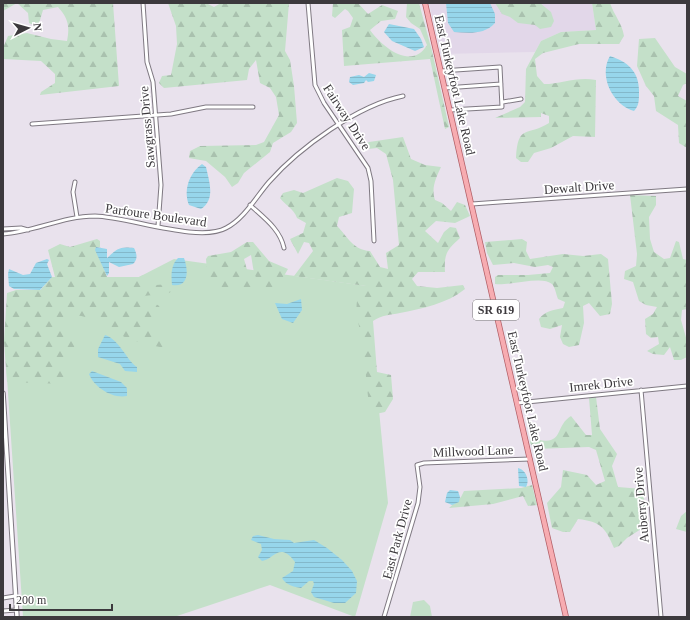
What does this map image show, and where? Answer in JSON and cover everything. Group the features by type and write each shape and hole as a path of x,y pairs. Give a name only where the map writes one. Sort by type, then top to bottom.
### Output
{"main road":[{"name":"East Turkeyfoot Lake Road","path":"425,3 566,617"}],"street":[{"name":"Sawgrass Drive","path":"143,3 146,50 153,82 162,185 158,226"},
{"name":"Fairway Drive","path":"308,3 315,85 324,103 365,162 370,174 374,241"},
{"path":"440,71 500,67 502,107 450,110"},
{"path":"445,88 501,84"},
{"name":"Parfoure Boulevard","path":"3,234 21,233 77,218 105,217 195,233 215,232 233,224 285,166 340,125 373,106 403,96"},
{"path":"502,102 521,99"},
{"path":"32,124 156,115 206,107 253,107"},
{"path":"75,182 73,192 77,218"},
{"name":"Dewalt Drive","path":"472,204 687,189"},
{"path":"250,205 282,238 284,248"},
{"name":"Parfoure Boulevard","path":"3,228 21,228 28,230"},
{"name":"Imrek Drive","path":"517,402 687,386"},
{"name":"Auberry Drive","path":"641,390 661,617"},
{"path":"3,393 17,617"},
{"name":"Millwood Lane","path":"417,465 424,463 530,459"},
{"name":"East Park Drive","path":"384,617 418,504 420,488 417,465"},
{"path":"3,598 15,596"},
{"path":"3,610 16,610"}],"shaded area":[{"path":"429,3 592,3 596,30 561,32 541,41 535,52 441,54"}],"green space":[{"path":"3,3 17,3 3,11"},
{"path":"17,3 113,3 119,86 40,95 41,92 55,83 55,74 41,61 3,59 3,48 8,36 27,33 67,41 67,22 58,7 43,10 38,27 29,23 28,13"},
{"path":"168,3 206,3 214,7 221,3 289,3 285,51 290,60 297,123 291,132 273,143 270,152 244,173 238,183 232,187 225,177 206,161 189,158 190,151 200,146 256,145 264,142 279,115 276,97 270,88 260,83 256,60 249,69 247,80 164,88 159,83 162,76 171,75 177,44 176,26"},
{"path":"333,3 358,3 368,14 382,5 398,11 395,19 381,21 370,30 375,37 397,54 413,56 421,53 427,45 420,29 411,23 406,17 407,3 419,3 432,51 449,127 445,129 430,59 344,66 342,30 350,27 353,18 345,9 335,18 332,16"},
{"path":"495,3 540,3 551,12 554,21 551,27 540,29 535,25 518,23 510,17 502,14"},
{"path":"592,3 610,3 623,31 624,36 619,44 579,44 543,53 535,59 537,76 544,84 583,79 596,80 595,137 573,136 551,148 534,153 528,162 521,162 516,158 517,147 522,135 549,123 549,116 541,113 541,117 495,118 520,107 525,102 526,69 541,41 561,32 596,30"},
{"path":"655,38 675,67 687,74 687,83 683,85 678,96 687,101 687,148 679,143 678,125 656,111 654,96 646,86 637,66 639,39"},
{"path":"403,137 411,159 425,165 441,167 434,187 435,200 442,203 451,211 457,202 465,205 470,216 455,223 436,221 425,231 438,243 444,232 450,227 456,228 460,238 447,252 445,272 418,272 412,279 417,286 437,288 463,285 465,289 458,294 434,305 383,316 373,321 377,372 391,375 393,399 385,412 371,415 357,311 358,297 366,286 294,276 313,251 309,243 304,242 298,254 290,239 303,233 306,223 297,218 294,212 280,198 283,193 294,190 303,193 337,178 348,181 354,189 352,213 339,217 337,226 355,246 370,251 380,267 388,269 386,253 399,245 393,180 386,154 377,148 368,149 364,145 369,142"},
{"path":"630,195 656,196 656,205 649,217 650,239 654,252 664,259 670,258 676,241 679,242 683,259 687,260 687,309 682,310 681,320 687,341 687,357 681,360 674,360 670,347 664,355 653,354 647,351 659,344 658,337 651,338 646,334 645,319 653,314 657,307 646,305 639,301 633,282 624,279 625,271 636,266 637,254"},
{"path":"97,239 100,241 100,247 96,247 107,277 139,277 143,275 143,281 156,285 170,284 172,291 169,293 144,296 148,303 158,305 163,311 153,317 156,331 168,342 165,348 126,338 90,319 72,315 63,317 66,328 76,344 68,358 64,384 7,382 4,341 7,293 16,290 41,290 52,277 55,277 48,250 60,244 70,247"},
{"path":"522,239 527,242 526,251 530,259 563,254 583,256 601,254 608,259 612,304 610,314 600,316 589,303 583,306 584,323 579,345 569,347 563,344 560,337 562,325 550,329 541,327 539,319 541,316 550,311 563,308 565,302 558,299 552,284 541,280 495,284 495,277 498,275 550,273 553,267 548,265 535,267 514,263 493,265 487,253 485,242"},
{"path":"247,242 253,242 269,261 288,269 281,281 271,289 261,284 255,276 251,255 244,259 252,288 231,289 208,286 206,259 208,256 231,252"},
{"path":"174,259 367,286 388,503 355,617 270,585 174,617 23,617 5,348 21,312 52,277 139,277"},
{"path":"596,397 600,429 617,454 612,466 618,487 642,489 649,524 614,548 605,530 597,524 586,520 578,519 570,532 563,532 552,528 547,503 561,487 563,470 587,475 596,485 605,481 596,450 589,447 535,449 530,443 531,438 549,440 554,438 562,425 571,416 586,435 592,435 589,398"},
{"path":"532,485 537,505 528,506 523,496 493,504 449,508 461,497 464,491 521,488"},
{"path":"687,511 687,532 676,529 681,516"},
{"path":"424,600 430,606 432,617 410,617 413,602"}],"water":[{"path":"446,3 490,3 495,14 495,23 486,30 471,33 454,32 448,23"},
{"path":"389,24 414,29 421,39 424,47 415,51 392,41 384,32"},
{"path":"610,56 617,58 628,65 638,80 639,98 638,105 634,111 626,108 620,103 610,89 606,72"},
{"path":"369,73 376,75 374,81 368,82 366,80 364,83 353,85 349,82 350,77 359,75 364,77"},
{"path":"202,164 206,167 210,184 210,195 206,205 201,209 189,205 187,200 187,188 194,172"},
{"path":"96,247 107,249 107,258 119,249 125,247 134,248 136,254 135,262 133,264 119,267 109,262 109,273 107,276 95,250"},
{"path":"178,258 184,258 187,272 186,277 182,284 172,285 172,270"},
{"path":"47,259 49,260 47,264 52,277 40,290 14,289 9,286 9,269 23,275 30,274 36,263"},
{"path":"301,299 302,310 293,323 282,319 275,303 287,304"},
{"path":"105,335 115,341 137,367 137,372 125,371 120,364 98,357 98,349"},
{"path":"92,371 121,382 127,388 127,396 115,396 104,391 91,379 89,374"},
{"path":"518,468 525,473 528,481 526,487 519,486"},
{"path":"450,490 458,491 460,497 459,502 452,505 445,502 447,493"},
{"path":"258,535 274,539 290,540 294,543 314,540 342,560 352,571 357,581 356,593 345,603 334,603 314,597 311,592 314,584 313,581 309,581 301,588 288,584 282,578 293,571 295,562 290,556 281,552 262,561 258,557 262,550 261,544 251,540 253,536"}]}
